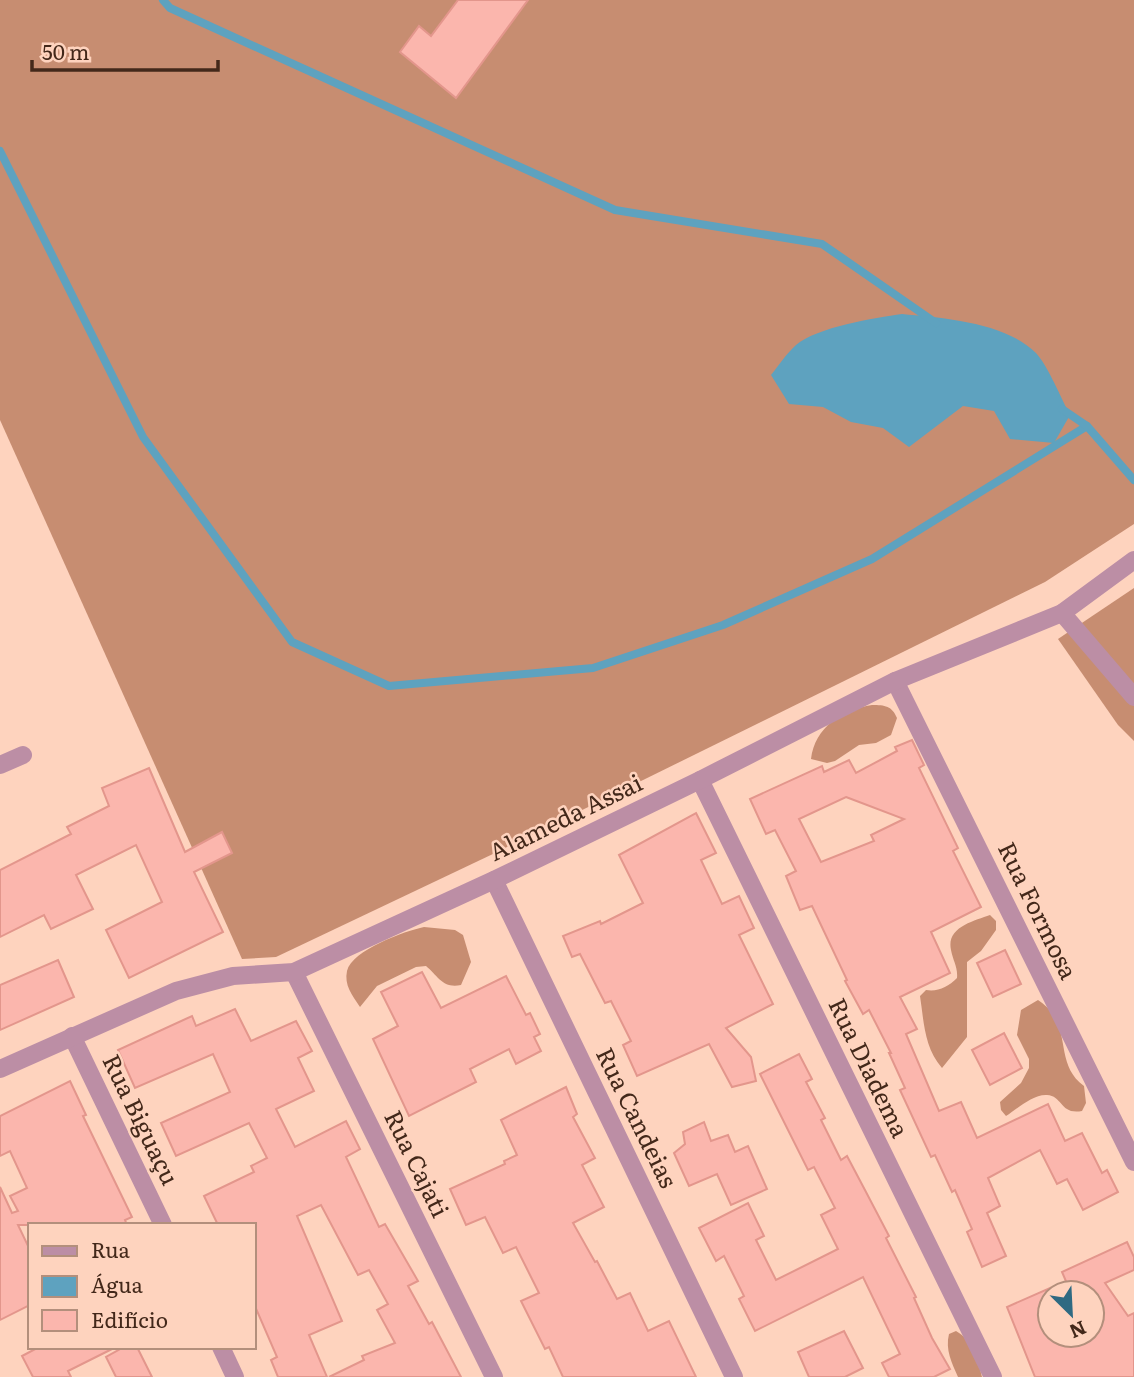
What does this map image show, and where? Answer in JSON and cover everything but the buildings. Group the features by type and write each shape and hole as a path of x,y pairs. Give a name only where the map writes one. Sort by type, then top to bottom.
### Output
{"street":[{"name":"Alameda Assai","path":"0,1069 176,991 233,976 294,972 494,880 895,681 1062,613 1134,560"},
{"path":"1062,613 1134,698"},
{"name":"Rua Formosa","path":"895,681 1134,1161"},
{"path":"0,765 23,755"},
{"name":"Rua Diadema","path":"700,780 993,1377"},
{"name":"Rua Candeias","path":"494,880 734,1377"},
{"name":"Rua Cajati","path":"294,972 494,1377"},
{"name":"Rua Biguaçu","path":"72,1037 162,1223"},
{"path":"222,1349 235,1377"}],"shaded area":[{"path":"0,0 1134,0 1134,524 1045,582 495,853 276,957 242,959 0,420"},
{"path":"1134,588 1134,741 1118,725 1058,639"},
{"path":"872,705 888,707 895,714 897,718 891,735 876,743 859,745 835,761 827,763 811,759 824,729 850,711"},
{"path":"990,915 996,921 996,930 981,951 967,962 967,1037 942,1068 928,1043 920,996 926,990 943,988 957,978 951,950 953,936 963,926"},
{"path":"424,927 455,930 463,935 471,962 461,985 445,983 426,966 416,967 377,986 360,1007 349,990 347,981 347,971 351,963 380,943"},
{"path":"1038,1000 1051,1011 1058,1025 1070,1070 1084,1086 1086,1103 1082,1111 1075,1112 1065,1108 1056,1098 1042,1095 1006,1116 1001,1110 1000,1102 1021,1083 1029,1068 1029,1059 1017,1035 1021,1010"},
{"path":"956,1331 971,1345 982,1377 958,1377 948,1346 949,1334"}],"water":[{"path":"902,314 954,320 991,328 1008,334 1036,353 1050,374 1070,415 1054,443 1010,439 994,411 963,406 909,447 883,428 851,422 823,407 789,404 771,375 793,348 805,339 847,324"}],"waterway":[{"path":"163,0 170,8 615,210 822,244 936,323"},
{"path":"0,151 143,437 292,642 389,686 593,668 723,625 872,559 1087,426"},
{"path":"1062,409 1087,426 1134,480"}]}
